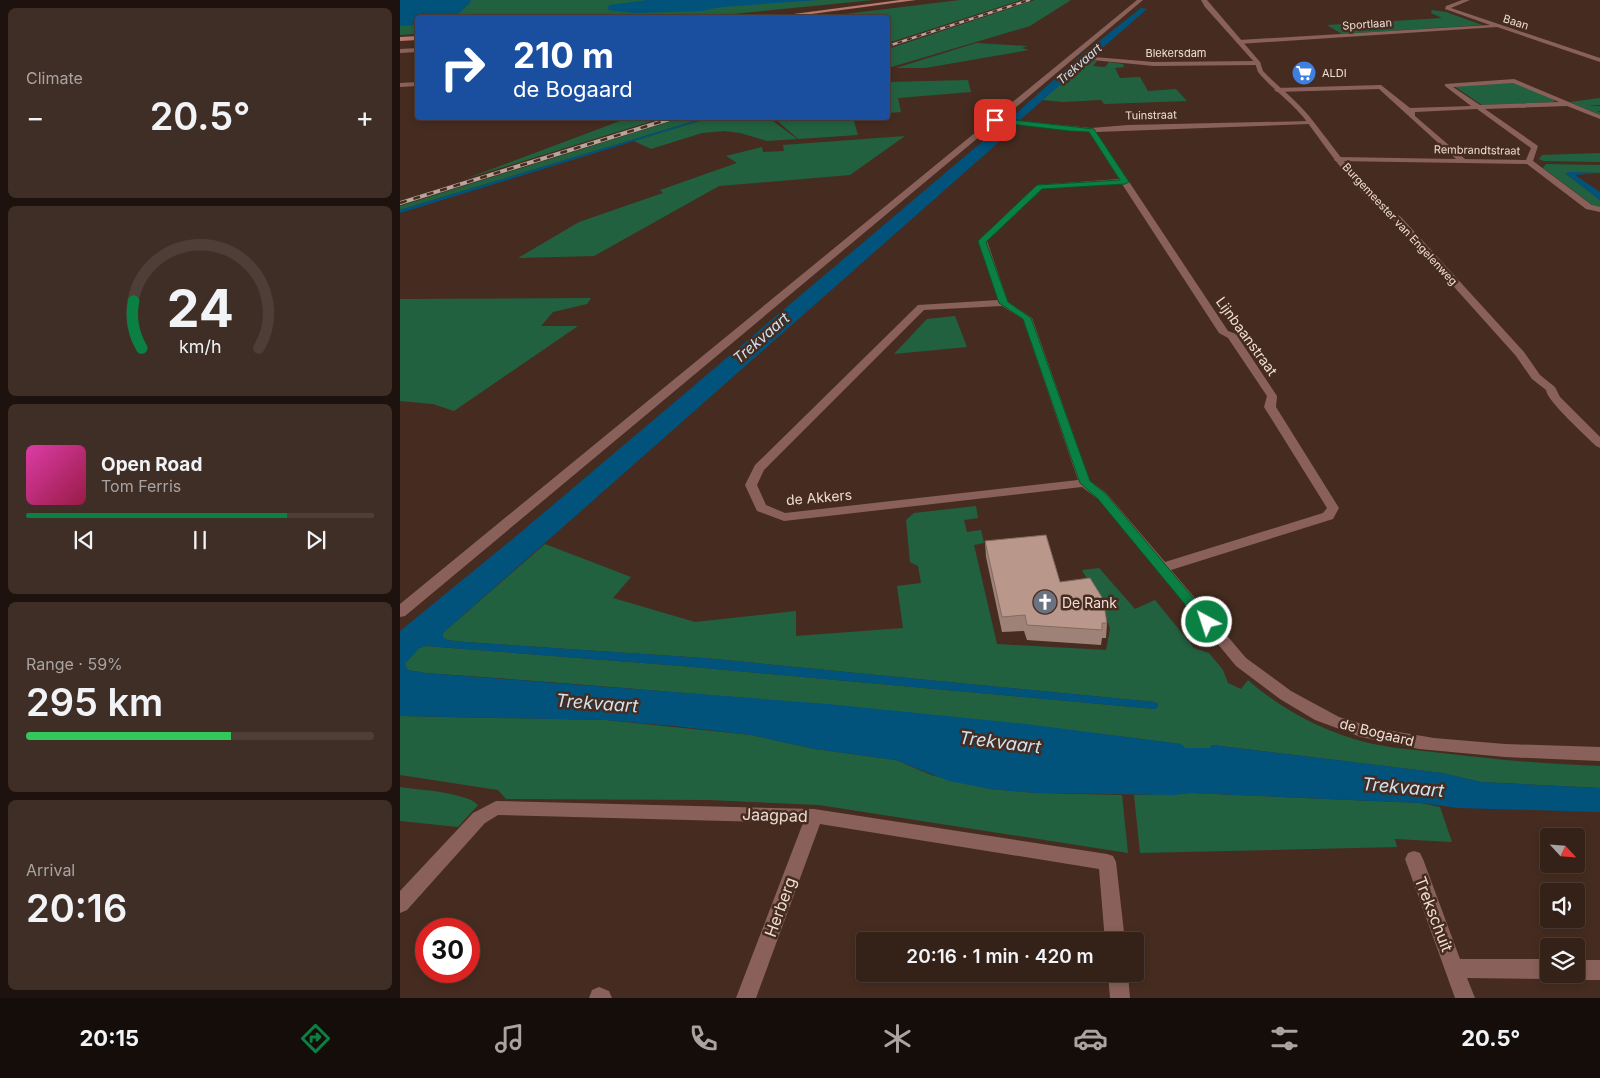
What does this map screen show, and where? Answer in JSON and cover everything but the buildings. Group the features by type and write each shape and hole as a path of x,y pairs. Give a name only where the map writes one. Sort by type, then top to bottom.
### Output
{"main road":[{"path":"808,15 913,0"},
{"path":"400,39 415,38"}],"street":[{"path":"400,612 595,448 1140,0"},
{"name":"Burgemeester van Engelenweg","path":"1204,0 1207,6 1258,63 1259,70 1277,90 1291,100 1338,159 1384,211 1398,219 1405,226 1520,354 1536,376 1551,390 1551,393 1600,444"},
{"name":"Baan","path":"1467,0 1450,6 1448,9 1600,60"},
{"name":"Sportlaan","path":"1239,42 1496,26"},
{"path":"400,51 415,50"},
{"name":"Blekersdam","path":"1094,59 1154,64 1258,63"},
{"path":"1529,162 1531,153 1535,148 1447,85 1514,81 1600,117"},
{"path":"400,85 415,82"},
{"path":"1277,90 1381,87 1409,110 1412,113 1411,116 1463,160"},
{"path":"1409,110 1568,104"},
{"name":"Tuinstraat","path":"995,120 1069,130 1309,122"},
{"name":"Lijnbaanstraat","path":"1091,130 1224,333 1232,336 1272,396 1270,406 1334,508 1328,516 1162,568"},
{"name":"Rembrandtstraat","path":"1338,159 1529,162 1589,207 1600,210"},
{"path":"1085,483 1027,318 1004,303 982,241 1040,187 1125,182"},
{"name":"de Akkers","path":"1004,303 921,307 759,468 751,485 761,508 784,517 1085,483"},
{"name":"de Bogaard","path":"1085,483 1102,496 1241,662 1268,685 1289,698 1335,722 1393,739 1491,750 1600,754"},
{"name":"Jaagpad","path":"400,904 479,818 496,808 814,816 1108,862 1114,932"},
{"name":"Herberg","path":"746,998 814,816"},
{"name":"Trekschuit","path":"1414,859 1465,998"},
{"name":"Trekschuit","path":"1455,968 1540,969"},
{"path":"1585,970 1600,970"},
{"path":"1119,982 1120,998"}],"green space":[{"path":"400,0 874,0 722,15 415,15 415,34 400,35"},
{"path":"960,0 1021,0 890,42 890,15 836,15"},
{"path":"1035,0 1071,0 1030,26 890,67 890,48"},
{"path":"1432,10 1446,12 1482,25 1342,34 1327,25 1442,18 1431,13"},
{"path":"976,43 1027,46 1022,48 1029,50 925,68 896,68"},
{"path":"1089,59 1097,61 1093,66 1105,67 1109,62 1123,64 1124,67 1115,68 1120,78 1140,77 1148,91 1176,89 1187,101 1104,104 1101,100 1063,102 1042,100"},
{"path":"968,80 971,92 898,98 901,112 890,113 890,82"},
{"path":"1514,83 1553,99 1555,102 1482,105 1454,86"},
{"path":"1600,98 1600,105 1587,106 1600,106 1600,111 1597,111 1600,112 1600,115 1570,102"},
{"path":"623,120 656,120 465,179"},
{"path":"675,120 697,120 400,210 400,206"},
{"path":"702,120 772,120 797,139 767,141 740,133 725,131 702,133 651,149 634,141"},
{"path":"776,120 854,120 858,135 798,139"},
{"path":"905,136 850,175 719,186 594,256 518,258 579,222 663,193 660,190 737,163 726,156 762,147 763,152 784,151 783,145"},
{"path":"1600,153 1600,162 1543,161 1539,159 1542,155"},
{"path":"1546,164 1600,165 1600,173 1569,172 1566,174 1600,200 1600,208 1594,206 1543,168"},
{"path":"591,298 587,304 553,312 541,326 578,326 454,411 433,404 400,401 400,299"},
{"path":"955,316 967,347 894,354 927,319"},
{"path":"976,506 978,518 964,520 967,532 981,530 984,543 974,545 997,644 1106,650 1110,629 1105,612 1082,570 1099,568 1135,609 1155,600 1194,648 1209,653 1223,670 1228,683 1241,689 1248,680 1272,699 1326,729 1364,742 1393,747 1516,761 1600,766 1600,788 1481,782 1442,773 1212,745 1210,748 1185,748 1180,744 1086,732 898,712 615,687 426,673 408,670 404,664 419,648 426,646 682,666 1155,709 1158,707 1158,704 1154,702 704,658 465,642 447,640 442,637 443,633 545,544 631,577 613,598 695,622 796,611 796,636 903,628 897,586 921,583 918,566 910,562 906,520 914,513"},
{"path":"400,716 606,720 751,735 815,749 896,760 931,775 990,789 1037,793 1122,795 1128,853 819,805 709,800 506,799 498,790 400,775"},
{"path":"400,787 453,794 478,805 458,827 400,821"},
{"path":"1192,793 1420,803 1440,807 1452,842 1395,839 1397,847 1140,853 1134,795"}],"water":[{"path":"400,0 471,0 457,15 415,15 415,25 400,26"},
{"path":"647,0 819,0 722,7 700,11 634,13 609,10 608,8 609,5"},
{"name":"Trekvaart","path":"1141,8 1147,9 1020,120 1011,118 1084,53"},
{"path":"697,120 702,120 400,213 400,210"},
{"name":"Trekvaart","path":"1002,125 1016,127 443,633 443,637 447,640 465,642 704,658 1154,702 1158,704 1158,707 1155,709 682,666 426,646 419,648 405,664 408,670 426,673 828,704 1026,724 1181,744 1185,748 1210,748 1212,745 1442,773 1481,782 1600,788 1600,812 1459,808 1420,803 1192,793 1174,795 1037,793 990,789 949,781 896,760 815,749 751,735 606,720 400,716 400,631 521,532"},
{"path":"1565,173 1600,173 1575,175 1600,192 1600,200"}],"railway":[{"path":"890,45 1029,0"},
{"path":"400,203 667,120"}],"place":[{"name":"ALDI","path":"1304,73"},
{"name":"De Rank","path":"1045,602"}],"route":[{"path":"995,120 1069,130 1091,130 1125,182 1040,187 982,241 1004,303 1027,318 1085,483 1102,496 1207,622"}]}
